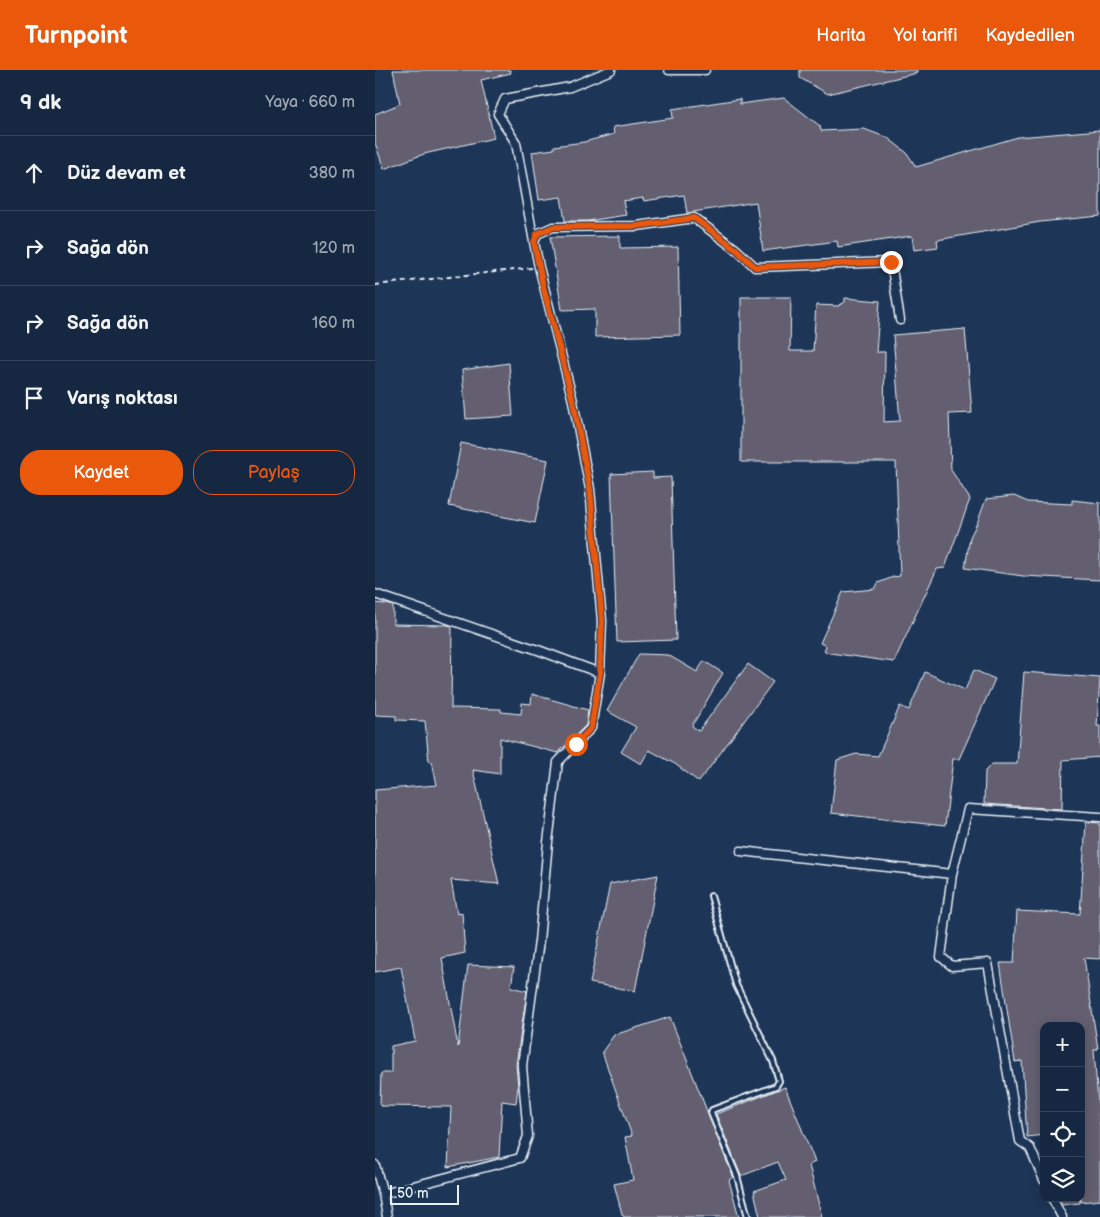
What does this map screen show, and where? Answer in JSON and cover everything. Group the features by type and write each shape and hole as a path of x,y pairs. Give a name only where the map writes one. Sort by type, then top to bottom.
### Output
{"street":[{"path":"383,1194 520,1158 528,1136 522,1066 539,941 548,842 559,762 591,728 600,673 602,620 590,489 573,401 539,267 516,143 498,114 505,98 570,88 611,70"},
{"path":"669,70 705,70"},
{"path":"534,242 537,234 553,227 637,226 694,218 737,250 755,267 891,262 901,320"},
{"path":"375,594 600,673"},
{"path":"1040,1171 1030,1148 1020,1141 988,963 952,966 941,958 952,874 968,809 1100,817"},
{"path":"741,850 952,874"},
{"path":"375,1165 387,1217"},
{"path":"1054,1202 1062,1217"}],"lane":[{"path":"711,896 736,986 773,1061 779,1081 776,1086 712,1110 711,1113 737,1176 748,1217"}],"path":[{"path":"375,284 539,267"}],"building":[{"path":"393,70 510,70 511,73 481,80 494,138 424,154 384,169 375,143 375,114 400,104"},
{"path":"800,70 917,70 917,73 828,94 800,78"},
{"path":"784,98 820,126 821,131 864,129 888,138 907,153 916,167 1018,137 1100,130 1100,216 1040,222 937,240 938,247 914,250 912,236 838,247 837,241 763,251 756,202 687,213 684,195 644,201 643,198 623,201 626,215 588,221 565,221 561,197 539,200 532,152 554,149 554,146 584,142 614,134 613,127 673,118 672,109 740,99 740,104"},
{"path":"620,236 620,248 678,247 680,335 595,337 595,309 562,310 550,237"},
{"path":"741,297 791,297 790,351 813,351 816,305 838,306 845,302 845,298 880,301 876,352 885,352 884,422 900,421 893,335 965,329 972,413 949,414 951,470 970,499 945,568 937,569 894,662 830,653 824,651 826,646 820,643 843,592 875,589 878,583 900,576 896,462 741,462"},
{"path":"509,363 513,416 466,419 462,370"},
{"path":"461,443 548,460 535,523 449,506"},
{"path":"653,472 653,478 671,477 676,640 617,642 611,474"},
{"path":"1014,496 1028,502 1072,504 1072,500 1100,503 1100,580 1023,576 965,568 970,537 986,499"},
{"path":"375,603 393,606 393,624 452,626 451,708 501,709 501,712 521,714 522,703 531,704 532,694 588,710 586,725 558,753 500,738 500,774 473,770 499,884 451,880 457,914 462,913 465,953 442,958 458,1047 468,965 514,967 511,987 527,991 516,1065 518,1087 516,1103 502,1101 499,1157 448,1167 451,1107 380,1106 381,1073 391,1073 391,1046 415,1041 401,967 375,972 375,790 437,785 432,762 429,762 425,721 396,720 396,716 375,715"},
{"path":"639,654 668,655 697,672 704,661 723,673 692,726 699,731 748,664 773,682 699,782 675,764 649,750 641,764 621,752 636,727 607,711"},
{"path":"974,670 995,679 959,759 953,759 945,826 831,813 837,760 856,754 878,756 900,706 909,710 925,672 965,690"},
{"path":"1024,672 1100,678 1097,726 1100,726 1100,757 1063,760 1062,809 984,804 985,771 992,764 1017,764"},
{"path":"1086,822 1100,823 1100,959 1084,958 1098,1049 1094,1050 1100,1129 1100,1200 1085,1202 1085,1022 1040,1022 1040,1135 1027,1137 1022,1061 1015,1062 1000,963 1014,963 1017,911 1080,914"},
{"path":"658,875 635,991 590,983 610,884"},
{"path":"670,1017 733,1177 729,1180 739,1217 624,1217 622,1214 614,1184 633,1180 625,1137 632,1136 602,1052 614,1035"},
{"path":"785,1087 815,1162 809,1165 822,1217 760,1217 754,1191 786,1180 778,1162 741,1176 716,1114"},
{"path":"1060,1202 1080,1202 1080,1203 1062,1205"}],"route":[{"path":"576,744 591,728 600,673 602,620 590,489 573,401 543,286 534,242 537,234 553,227 637,226 694,218 737,250 755,267 891,262"}]}
